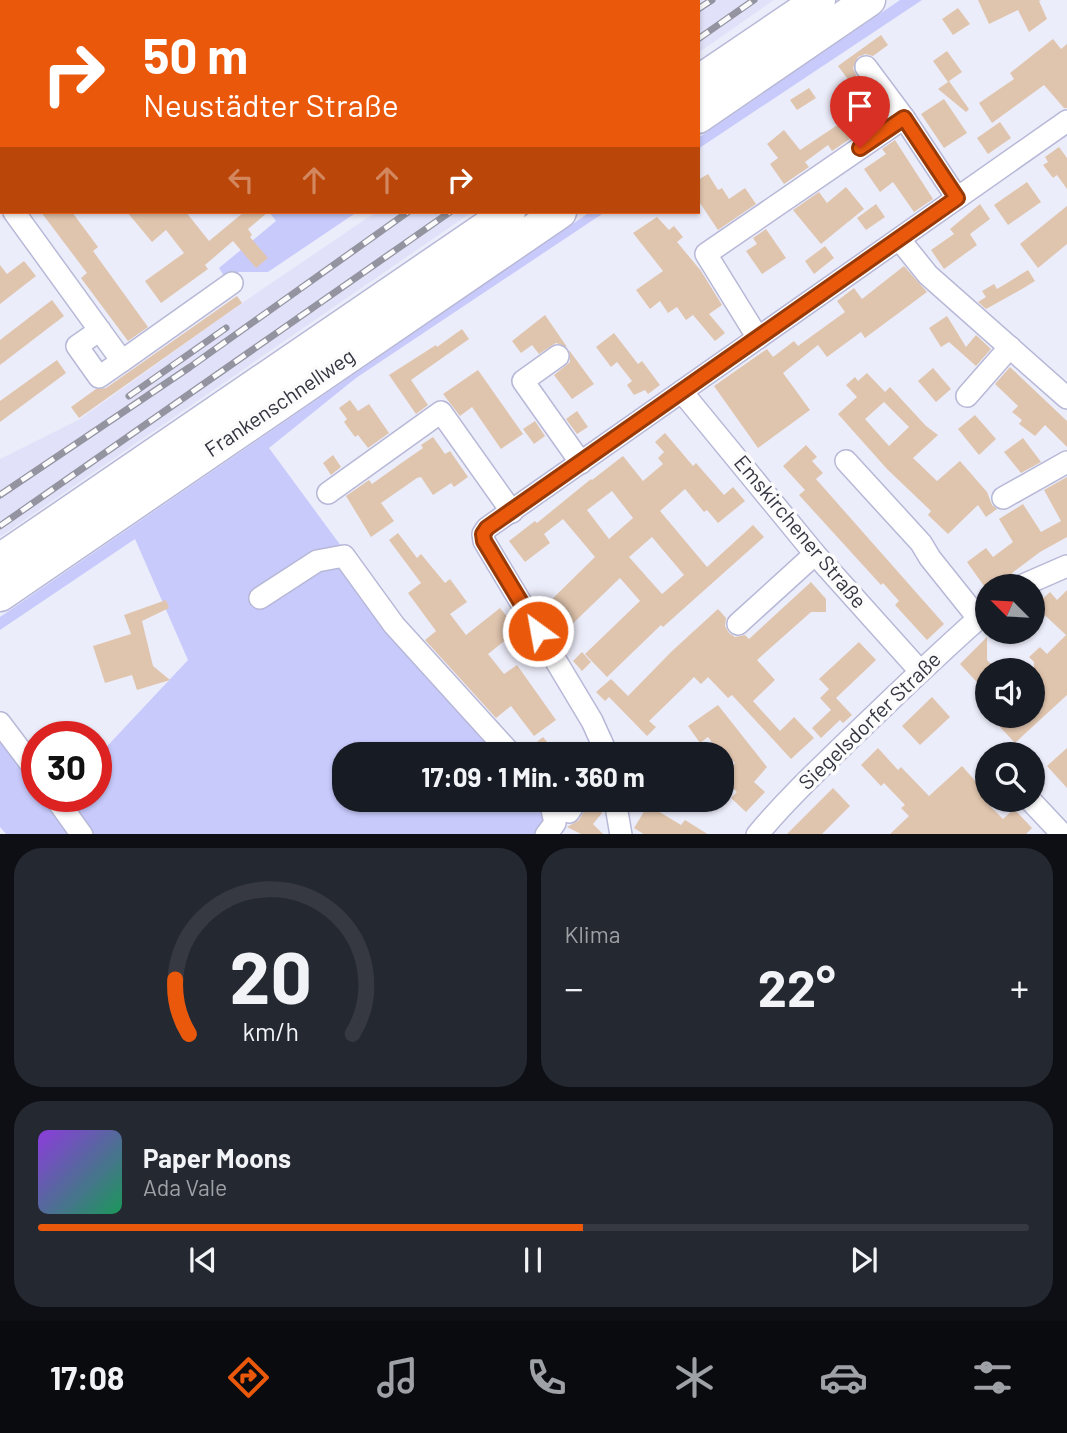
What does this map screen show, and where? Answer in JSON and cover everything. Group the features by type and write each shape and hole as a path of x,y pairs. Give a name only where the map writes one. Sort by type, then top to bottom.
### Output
{"highway":[{"path":"700,81 818,0"},
{"path":"700,116 869,0"},
{"name":"Frankenschnellweg","path":"0,560 506,214"},
{"name":"Frankenschnellweg","path":"0,595 557,214"}],"street":[{"path":"866,67 904,118 957,198"},
{"path":"758,338 706,254 904,118"},
{"path":"602,742 592,721 484,541 483,534 487,528 1067,121"},
{"path":"15,214 100,330 77,346 99,377 232,283"},
{"path":"898,239 928,275 1067,398"},
{"path":"967,396 1010,347"},
{"path":"558,356 523,381 581,463"},
{"name":"Emskirchener Straße","path":"682,392 815,554 920,671"},
{"path":"328,493 441,412 512,512"},
{"path":"846,461 975,606"},
{"path":"1003,498 1067,462"},
{"path":"738,624 815,554"},
{"path":"260,598 317,561 344,556 394,625 501,742"},
{"path":"1045,576 1067,566"},
{"name":"Siegelsdorfer Straße","path":"758,834 779,808 920,671 975,622"},
{"path":"0,723 21,751"},
{"path":"65,812 81,834"},
{"path":"546,834 555,823 553,812"},
{"path":"617,812 621,834"},
{"path":"1041,812 1062,834"}],"shaded area":[{"path":"700,0 774,0 700,52"},
{"path":"900,0 922,0 700,148 700,137"},
{"path":"271,214 354,214 268,272 239,272 227,281 219,268 276,221"},
{"path":"373,214 469,214 0,537 0,459 80,419 242,303"},
{"path":"587,214 602,214 356,378 269,448 369,584 507,742 332,742 332,812 568,812 569,817 555,834 6,834 0,827 0,730 21,758 21,812 112,812 112,741 188,660 135,539 0,630 0,617"}],"building":[{"path":"978,0 1041,0 1039,1 1047,19 1029,32 1018,10 989,24"},
{"path":"958,8 970,24 953,35 942,19"},
{"path":"881,35 888,45 873,56 865,54 858,57 853,68 857,77 850,82 838,66"},
{"path":"1053,39 1061,49 1067,44 1067,108 1064,108 1044,85 992,123 979,103 1014,79 1010,73"},
{"path":"947,51 962,72 949,81 969,109 966,112 938,89 948,82 933,61"},
{"path":"809,88 816,98 797,110 790,100"},
{"path":"850,96 857,106 872,97 885,115 832,151 828,145 805,162 809,167 784,184 770,164 778,158 767,144 784,130 800,150 839,124 830,110"},
{"path":"944,99 967,133 944,148 921,114"},
{"path":"1000,122 1011,138 988,154 977,138"},
{"path":"895,140 933,199 914,212 893,182 880,192 864,169 886,154 882,149"},
{"path":"1059,147 1067,158 1067,189 1057,175 1053,178 1043,165 1048,162 1045,157"},
{"path":"708,174 718,190 722,188 729,199 745,188 756,204 718,230 700,203 700,179"},
{"path":"1027,182 1041,202 1008,225 994,205"},
{"path":"846,187 864,209 821,244 793,210 819,192 827,203"},
{"path":"876,204 885,217 866,230 857,218"},
{"path":"980,204 990,219 970,234 977,245 944,269 931,250 954,234 950,229"},
{"path":"1067,206 1067,244 1038,268 1020,244"},
{"path":"43,214 73,214 98,247 93,251 148,327 128,341 81,278 87,273"},
{"path":"129,214 188,214 209,241 242,214 266,214 248,229 252,235 250,237 268,258 256,268 233,241 205,265 208,269 161,303 145,281 184,253 166,230 152,242"},
{"path":"657,217 669,230 674,226 683,237 677,242 701,271 722,305 709,314 725,333 715,341 693,315 686,320 677,307 668,313 660,301 650,309 636,290 663,271 633,233"},
{"path":"766,229 786,258 762,274 746,251 757,244 753,238"},
{"path":"825,246 834,258 814,274 805,261"},
{"path":"24,261 36,276 0,304 0,265 7,274"},
{"path":"904,266 927,292 865,338 861,332 827,357 818,345 783,373 810,410 758,448 714,386 767,349 773,357 794,341 798,346 845,312 837,301 854,288 862,299"},
{"path":"1028,270 1035,281 986,309 978,302 986,297 982,291 994,284 997,289"},
{"path":"237,296 242,303 79,418 71,407 96,389 106,388"},
{"path":"52,300 64,316 0,365 0,340"},
{"path":"545,315 567,347 556,343 539,354 532,345 521,353 512,341"},
{"path":"947,316 966,347 976,335 991,349 976,366 949,342 941,347 929,328"},
{"path":"462,329 469,339 411,380 428,405 416,414 389,375"},
{"path":"614,333 638,364 642,361 660,385 648,394 645,390 634,395 627,385 632,381 617,362 611,367 596,347"},
{"path":"569,350 594,384 572,399 554,375 570,362"},
{"path":"57,360 66,373 0,422 0,401"},
{"path":"1010,367 1067,421 1067,447 1045,425 1035,436 1019,424 1022,420 1012,412 1018,406 995,384"},
{"path":"933,368 951,389 936,402 918,381"},
{"path":"478,370 523,434 501,449 472,407 460,416 443,394"},
{"path":"867,373 885,392 890,387 926,426 938,435 913,458 937,481 960,461 987,492 992,505 997,509 986,517 978,505 948,534 928,515 931,511 887,469 838,414 857,397 846,385 855,377 858,381","holes":["884,402 909,427 889,446 865,419"]},
{"path":"350,400 358,411 369,404 389,433 368,448 344,422 347,419 339,408"},
{"path":"577,411 588,427 577,434 566,419"},
{"path":"975,415 996,439 979,455 958,429"},
{"path":"535,421 545,436 534,444 523,429"},
{"path":"665,433 693,466 696,463 724,495 733,487 745,501 718,523 707,510 704,512 685,489 660,511 707,567 753,525 764,537 663,627 661,625 607,677 585,654 640,601 620,578 564,632 542,609 595,557 563,519 544,534 550,543 525,562 509,541 535,521 537,523 623,456 643,481 663,464 658,458 664,452 655,442","holes":["612,491 633,518 609,539 587,510","652,537 684,575 662,594 629,557"]},
{"path":"433,437 445,454 450,451 468,477 454,487 451,483 433,495 421,477 417,478 381,503 394,521 371,537 346,496 369,480 372,484 423,448 421,445"},
{"path":"1023,438 1041,462 1021,473 1004,452"},
{"path":"806,445 817,457 812,461 823,473 816,479 944,624 927,640 895,605 899,601 883,583 881,585 799,495 805,490 783,466"},
{"path":"333,455 341,467 331,475 323,463"},
{"path":"1067,477 1067,537 1040,552 1013,574 976,574 967,562 986,548 993,557 1013,542 999,519 1023,504 1041,532 1061,521 1044,490"},
{"path":"398,533 417,558 421,554 445,583 450,579 467,602 450,614 466,635 500,608 518,630 488,654 504,674 517,665 556,720 534,736 511,706 496,718 425,640 436,631 408,593 421,583 389,540"},
{"path":"811,582 826,599 826,612 811,612 757,660 775,680 753,701 780,731 794,717 814,738 791,759 732,695 728,698 708,677 701,684 694,677 649,721 656,727 647,736 609,697 605,701 596,692 611,679 628,696 718,609 726,618 725,626 729,633 735,637 745,635 749,639"},
{"path":"1067,590 1067,695 1045,715 1045,658 1029,657 1040,647 1047,654 1066,635 1045,615 1045,597 1050,592 1057,600"},
{"path":"166,600 169,608 142,621 153,666 170,680 137,690 132,675 105,683 93,646 131,634 124,615"},
{"path":"859,642 876,660 836,698 852,715 843,723 840,720 821,738 812,728 831,710 820,698 829,689 819,679"},
{"path":"980,644 987,644 987,658 975,658 975,680 960,664"},
{"path":"582,652 591,662 582,671 573,661"},
{"path":"932,697 950,717 920,745 902,726"},
{"path":"718,705 767,767 754,782 765,792 746,812 734,801 737,792 734,789 734,742 712,742 708,737 699,742 688,726"},
{"path":"1001,728 1031,728 1016,742"},
{"path":"878,748 898,770 901,767 929,796 962,766 975,781 975,812 996,812 1003,819 1011,812 1017,812 1032,828 1026,834 890,834 909,816 901,808 905,805 884,783 881,786 861,765"},
{"path":"1067,748 1067,788 1047,766"},
{"path":"833,788 850,806 822,834 787,834"},
{"path":"584,812 602,813 593,824 603,834 581,834 567,827 579,820"},
{"path":"644,812 660,812 681,825 685,820 707,834 643,834 634,828"}],"railway":[{"path":"700,8 712,0"},
{"path":"700,38 754,0"},
{"path":"0,495 190,367 405,214"},
{"path":"0,526 447,214"},
{"path":"129,396 226,328"}],"route":[{"path":"538,631 484,541 483,534 487,528 957,198 904,118 860,148"}]}
